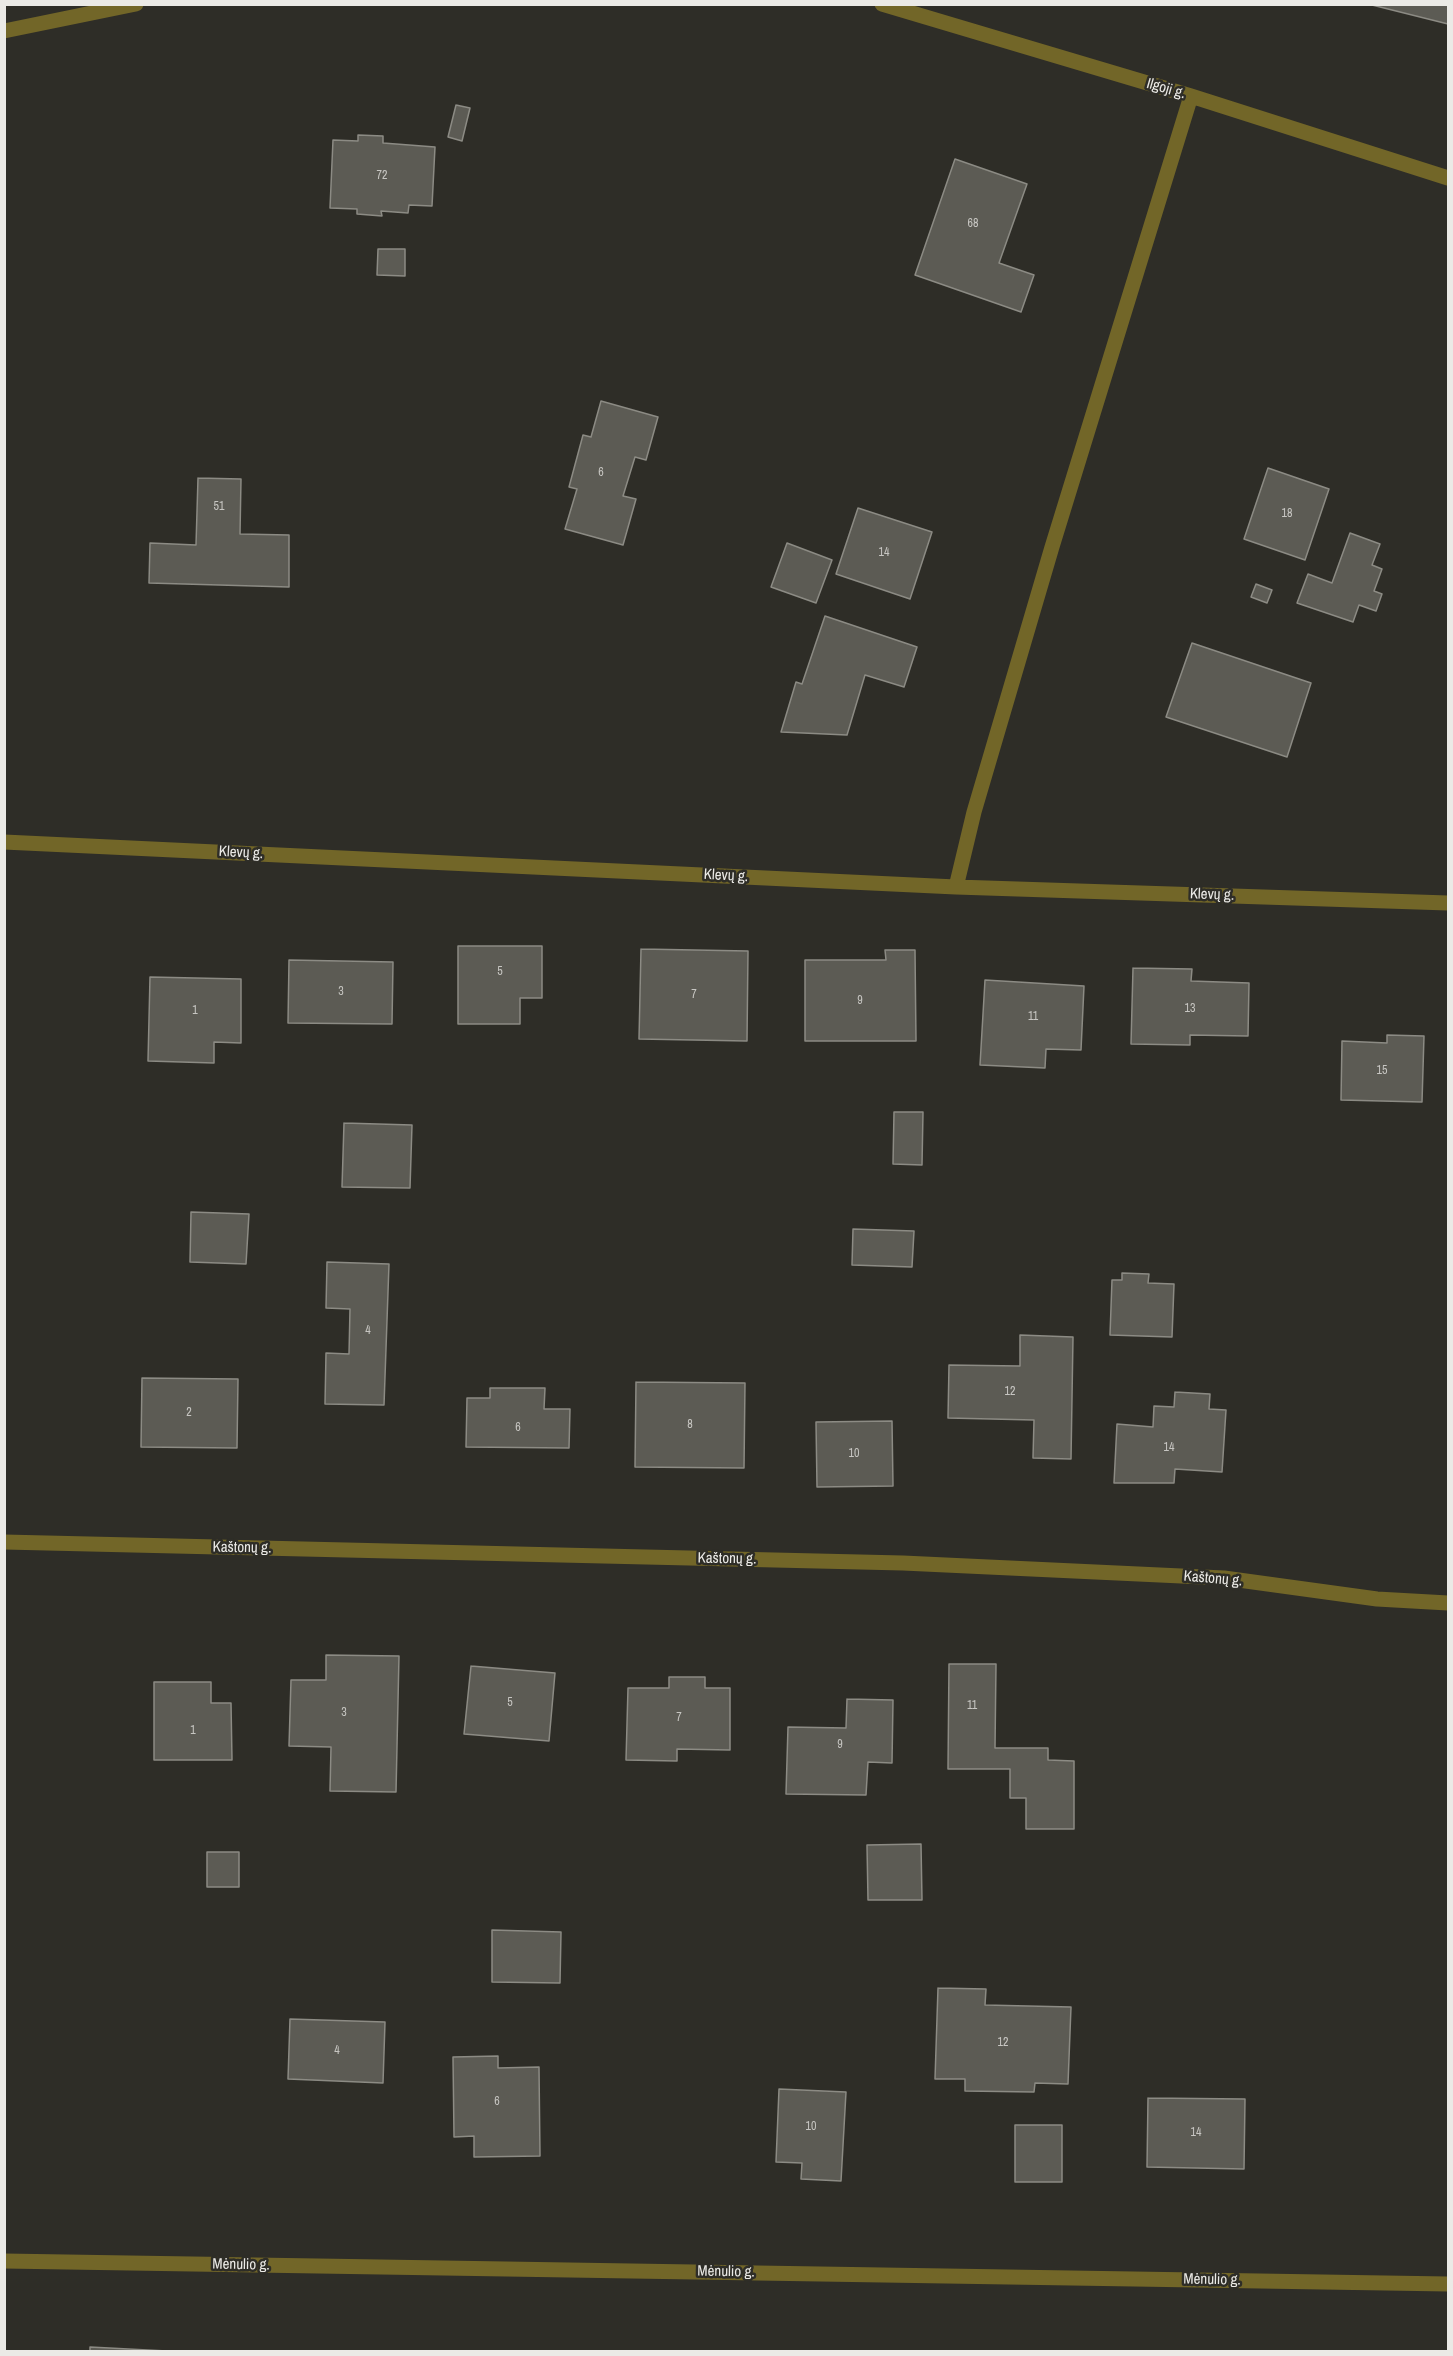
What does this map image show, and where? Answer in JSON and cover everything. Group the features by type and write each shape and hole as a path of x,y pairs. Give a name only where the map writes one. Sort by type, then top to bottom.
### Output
{"street":[{"path":"4,31 136,4"},
{"name":"Ilgoji g.","path":"882,4 1191,96 1449,178"},
{"path":"956,886 974,812 1055,537 1191,96"},
{"name":"Klevų g.","path":"4,842 956,886 1449,903"},
{"name":"Kaštonų g.","path":"4,1542 903,1563 1224,1578 1377,1599 1449,1603"},
{"name":"Mėnulio g.","path":"4,2261 1449,2284"}],"building":[{"path":"1368,4 1448,4 1448,24"},
{"path":"456,105 470,108 462,141 448,137"},
{"path":"358,135 383,136 383,143 435,147 432,206 409,205 408,213 381,211 382,216 357,214 357,209 330,208 333,140 358,141"},
{"path":"955,159 1027,184 999,263 1034,275 1021,312 915,275"},
{"path":"378,249 405,249 405,276 377,275"},
{"path":"601,401 658,417 646,460 635,457 623,496 636,499 623,545 565,529 577,489 569,487 583,435 591,437"},
{"path":"1268,468 1329,489 1305,560 1244,539"},
{"path":"198,478 241,479 240,534 289,535 289,587 149,583 150,543 196,545"},
{"path":"858,508 932,532 910,599 836,574"},
{"path":"1350,533 1380,544 1372,565 1382,569 1374,591 1382,594 1376,611 1359,605 1353,622 1297,603 1308,574 1332,583"},
{"path":"787,543 832,560 816,603 771,587"},
{"path":"1256,584 1272,590 1267,603 1251,597"},
{"path":"825,616 917,647 904,687 865,675 847,735 781,732 796,682 802,684"},
{"path":"1192,643 1311,683 1287,757 1166,717"},
{"path":"458,946 542,946 542,998 520,998 520,1024 458,1024"},
{"path":"641,949 748,951 747,1041 639,1039"},
{"path":"885,950 915,950 916,1041 805,1041 805,960 886,960"},
{"path":"289,960 393,962 392,1024 288,1023"},
{"path":"1133,968 1192,969 1191,981 1249,983 1248,1036 1190,1035 1190,1045 1131,1044"},
{"path":"150,977 241,979 241,1043 214,1042 214,1063 148,1061"},
{"path":"985,980 1084,986 1081,1050 1046,1049 1045,1068 980,1065"},
{"path":"1387,1035 1424,1036 1422,1102 1341,1100 1342,1041 1387,1043"},
{"path":"894,1112 923,1112 922,1165 893,1164"},
{"path":"344,1123 412,1125 410,1188 342,1187"},
{"path":"191,1212 249,1214 246,1264 190,1262"},
{"path":"853,1229 914,1231 912,1267 852,1265"},
{"path":"327,1262 389,1264 384,1405 325,1404 326,1353 349,1354 350,1309 326,1308"},
{"path":"1122,1273 1149,1274 1148,1283 1174,1284 1172,1337 1110,1335 1112,1280 1122,1280"},
{"path":"1020,1335 1073,1337 1071,1459 1033,1458 1034,1420 948,1418 949,1365 1020,1366"},
{"path":"142,1378 238,1379 237,1448 141,1447"},
{"path":"636,1382 745,1383 744,1468 635,1467"},
{"path":"490,1388 545,1388 544,1409 570,1409 569,1448 466,1447 467,1398 490,1398"},
{"path":"1175,1392 1210,1394 1209,1409 1226,1410 1222,1472 1175,1469 1174,1483 1114,1483 1117,1424 1153,1427 1154,1406 1174,1407"},
{"path":"892,1421 893,1486 817,1487 816,1422"},
{"path":"326,1655 399,1656 396,1792 330,1791 331,1747 289,1746 291,1680 326,1680"},
{"path":"949,1664 996,1664 995,1748 1048,1748 1048,1760 1074,1761 1074,1829 1026,1829 1026,1798 1010,1798 1010,1769 948,1769"},
{"path":"471,1666 555,1673 549,1741 464,1734"},
{"path":"669,1677 705,1677 705,1688 730,1688 730,1750 677,1749 677,1761 626,1760 628,1688 669,1688"},
{"path":"154,1682 211,1682 211,1703 231,1703 232,1760 154,1760"},
{"path":"847,1699 893,1700 892,1763 868,1762 866,1795 786,1794 788,1727 846,1728"},
{"path":"921,1844 922,1900 868,1900 867,1845"},
{"path":"207,1852 239,1852 239,1887 207,1887"},
{"path":"492,1930 561,1932 560,1983 492,1982"},
{"path":"938,1988 986,1989 985,2005 1071,2007 1068,2084 1035,2083 1034,2092 965,2091 965,2079 935,2079"},
{"path":"290,2019 385,2022 383,2083 288,2079"},
{"path":"498,2056 498,2068 539,2067 540,2156 474,2157 474,2136 454,2137 453,2057"},
{"path":"779,2089 846,2092 841,2181 801,2179 802,2163 776,2162"},
{"path":"1148,2098 1245,2099 1244,2169 1147,2167"},
{"path":"1015,2125 1062,2125 1062,2182 1015,2182"},
{"path":"90,2347 167,2351 90,2352"}]}
